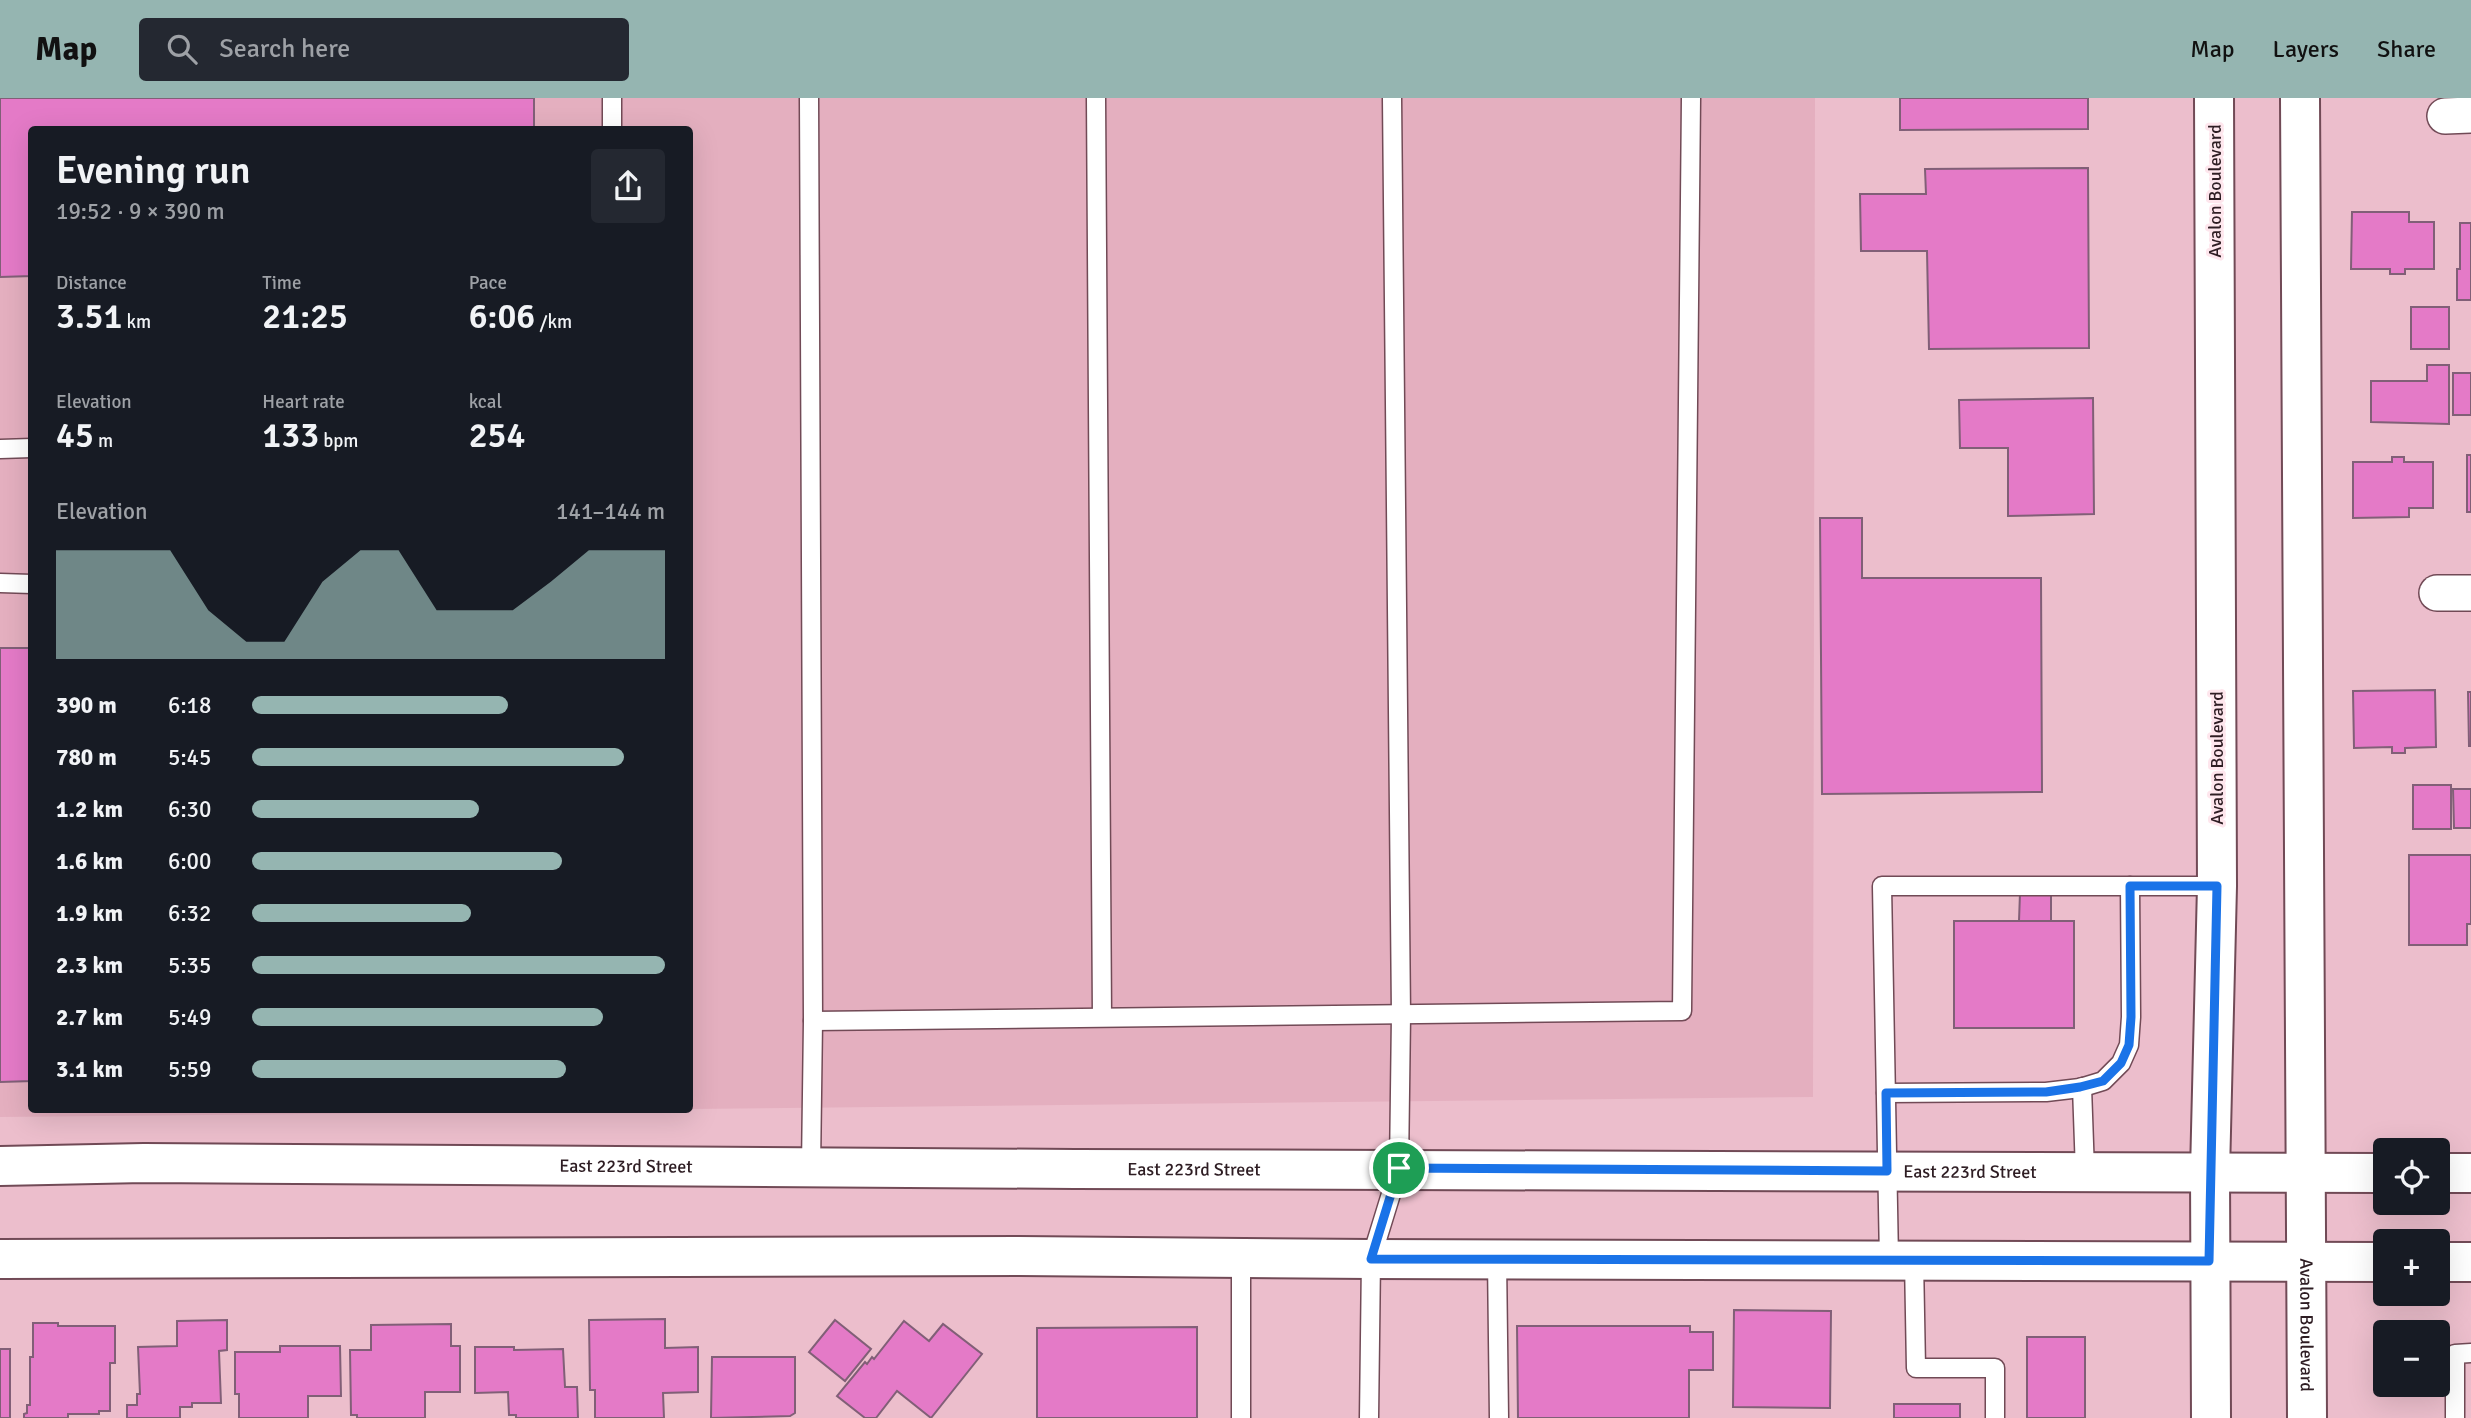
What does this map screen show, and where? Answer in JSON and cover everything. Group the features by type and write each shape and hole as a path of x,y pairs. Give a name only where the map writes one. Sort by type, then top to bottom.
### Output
{"main road":[{"name":"Avalon Boulevard","path":"2211,1418 2210,1172 2217,886 2214,98"},
{"name":"Avalon Boulevard","path":"2300,98 2307,1418"},
{"name":"East 223rd Street","path":"0,1166 158,1163 2373,1173"},
{"path":"2450,1173 2471,1173"},
{"path":"0,1259 1006,1256 2373,1262"},
{"path":"2450,1262 2471,1262"}],"street":[{"path":"2437,593 2471,593"}],"lane":[{"path":"612,98 612,126"},
{"path":"809,98 813,1021 811,1167"},
{"path":"1096,98 1102,1017"},
{"path":"1369,1418 1371,1259 1399,1168 1401,1015 1392,98"},
{"path":"813,1021 1682,1011 1691,98"},
{"path":"0,449 28,448"},
{"path":"0,583 28,583"},
{"path":"1995,1418 1995,1368 1916,1368 1887,1171 1882,886 2217,886"},
{"path":"1886,1093 2046,1092 2103,1081 2121,1063 2129,1045 2130,886"},
{"path":"2082,1087 2085,1172"},
{"path":"1241,1258 1241,1418"},
{"path":"1497,1259 1499,1418"},
{"path":"2455,1418 2455,1354 2471,1353"}],"shaded area":[{"path":"0,98 1815,98 1813,1097 693,1109 693,126 28,126 28,1113 394,1113 0,1117"}],"building":[{"path":"0,98 534,98 534,126 28,126 28,276 0,277"},
{"path":"1900,98 2088,98 2088,129 1900,130"},
{"path":"2088,168 2089,348 1929,349 1927,251 1861,251 1860,194 1926,194 1925,169"},
{"path":"2352,212 2409,212 2409,222 2434,222 2434,269 2405,269 2405,274 2390,274 2390,269 2351,269"},
{"path":"2460,223 2471,223 2471,300 2457,300"},
{"path":"2411,307 2449,307 2449,349 2411,349"},
{"path":"2427,365 2449,365 2449,424 2371,422 2371,381 2427,381"},
{"path":"2453,373 2471,373 2471,415 2453,415"},
{"path":"2093,398 2094,514 2008,516 2008,448 1960,448 1959,400"},
{"path":"2467,455 2471,455 2471,512 2467,512"},
{"path":"2392,457 2404,457 2404,462 2433,462 2433,508 2409,508 2409,517 2353,518 2353,462 2392,462"},
{"path":"1820,518 1862,518 1862,578 2041,578 2042,792 1822,794"},
{"path":"0,648 28,648 28,1081 0,1082"},
{"path":"2435,690 2436,747 2405,748 2405,753 2392,753 2392,747 2354,748 2353,691"},
{"path":"2468,692 2471,692 2471,746 2469,746"},
{"path":"2413,785 2451,785 2451,829 2413,829"},
{"path":"2453,789 2471,789 2471,828 2454,828"},
{"path":"2409,855 2471,855 2471,924 2467,924 2467,945 2409,945"},
{"path":"2020,893 2051,893 2051,921 2019,921"},
{"path":"1954,921 2074,921 2074,1028 1954,1028"},
{"path":"1734,1310 1831,1311 1830,1408 1733,1407"},
{"path":"665,1319 665,1348 698,1347 698,1392 663,1393 664,1418 595,1418 595,1390 590,1390 589,1320"},
{"path":"227,1320 227,1350 219,1351 221,1403 192,1403 192,1407 180,1407 180,1418 127,1418 127,1405 137,1405 137,1394 140,1394 138,1347 177,1346 177,1321"},
{"path":"835,1320 871,1349 845,1381 809,1352"},
{"path":"904,1321 929,1341 943,1324 982,1354 931,1418 897,1391 876,1418 865,1418 837,1396 865,1362 867,1364 872,1357 874,1359"},
{"path":"33,1323 115,1326 115,1363 110,1363 110,1411 99,1411 99,1414 68,1414 68,1418 24,1418 27,1405 30,1405"},
{"path":"451,1324 451,1346 460,1346 460,1392 425,1392 425,1418 357,1418 357,1415 351,1415 350,1350 371,1350 371,1325"},
{"path":"1517,1326 1690,1326 1690,1332 1713,1332 1713,1370 1689,1370 1689,1418 1518,1418"},
{"path":"1197,1327 1197,1418 1037,1418 1037,1328"},
{"path":"2027,1337 2085,1337 2085,1418 2027,1418"},
{"path":"280,1346 340,1346 341,1396 308,1396 308,1418 239,1418 239,1394 235,1394 235,1352 280,1352"},
{"path":"475,1347 514,1347 514,1350 563,1349 565,1387 577,1387 578,1418 516,1418 516,1415 509,1415 508,1392 475,1393"},
{"path":"0,1349 10,1349 10,1418 0,1418"},
{"path":"712,1357 795,1357 795,1413 790,1416 711,1418"},
{"path":"1894,1404 1960,1404 1960,1418 1894,1418"}],"route":[{"path":"2130,886 2217,886 2209,1261 1371,1259 1399,1168 1887,1171 1886,1093 2046,1092 2103,1081 2121,1063 2129,1045 2130,886"}]}
